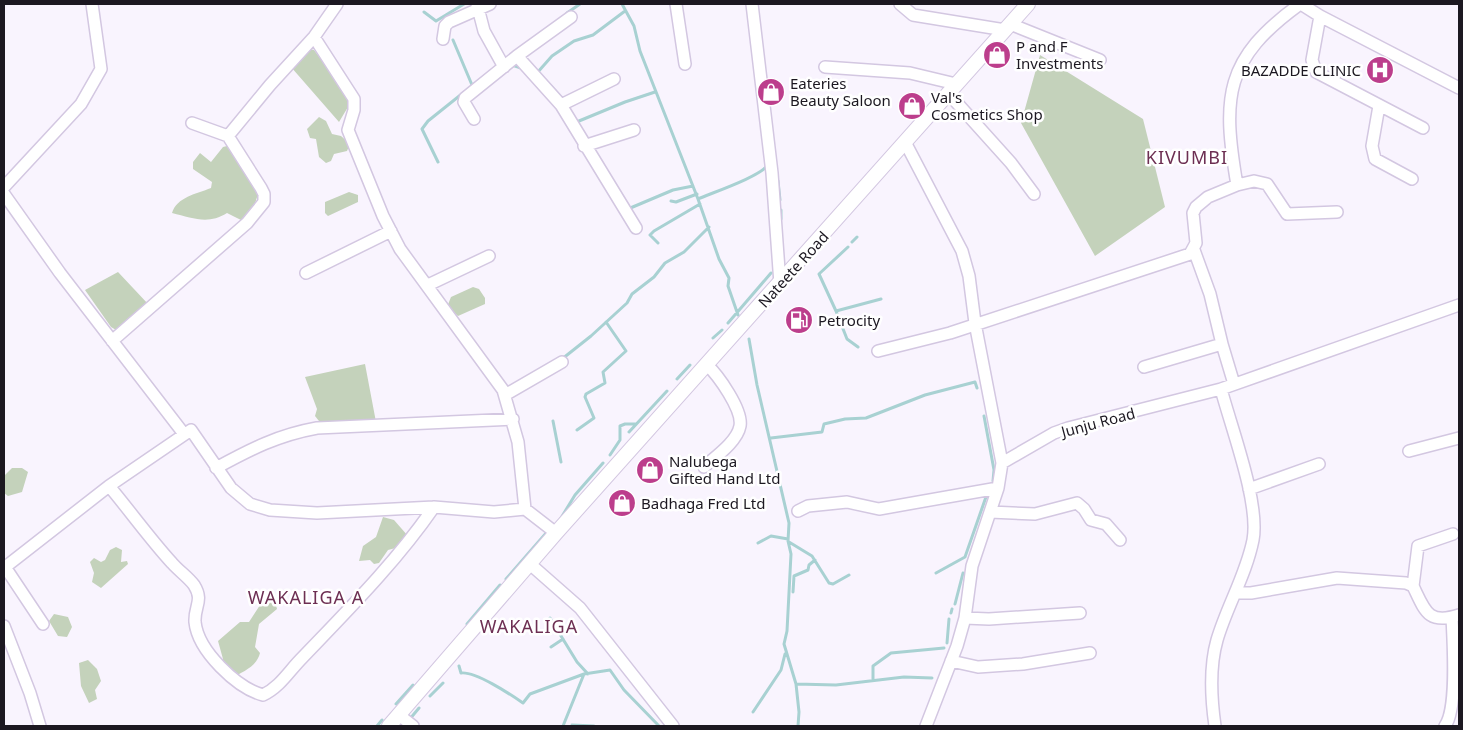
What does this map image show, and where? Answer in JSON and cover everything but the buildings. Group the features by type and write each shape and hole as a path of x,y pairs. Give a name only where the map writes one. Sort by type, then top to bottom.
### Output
{"main road":[{"name":"Nateete Road","path":"389,726 556,533 1028,4"}],"street":[{"path":"4,187 81,104 98,78 101,69 92,4"},
{"path":"228,136 270,85 314,37 337,4"},
{"path":"443,39 444,26 477,6 490,4"},
{"path":"676,4 685,64"},
{"path":"752,4 773,182 780,284"},
{"path":"900,4 913,15 1007,27 1100,60"},
{"path":"1237,185 1230,126 1230,94 1236,76 1243,59 1255,45 1300,4 1459,88"},
{"path":"477,6 484,31 504,67"},
{"path":"1320,16 1312,60 1316,72 1423,128"},
{"path":"474,119 464,102 465,98 517,56 571,17"},
{"path":"314,37 354,98 354,110 348,130 400,249 500,384 505,395 513,420 520,454 525,509"},
{"path":"517,56 561,105 584,146 598,161 636,228"},
{"path":"825,67 910,73 952,89 1034,194"},
{"path":"561,105 614,79"},
{"path":"1379,106 1372,146 1375,159 1412,179"},
{"path":"112,341 223,245 264,202 264,194 261,188 228,136 192,123"},
{"path":"584,146 634,130"},
{"path":"905,142 939,202 962,251 969,276 974,323 1002,463 998,488 972,566 965,618 926,726"},
{"path":"878,351 941,335 1184,258 1194,250 1196,243 1193,213 1196,207 1208,197 1237,185 1254,181 1267,184 1287,214 1337,212"},
{"path":"4,194 112,341 184,434"},
{"path":"306,272 391,231"},
{"path":"1194,250 1210,294 1234,384"},
{"path":"428,285 489,256"},
{"name":"Junju Road","path":"1002,463 1054,433 1068,428 1221,389 1459,305"},
{"path":"1144,367 1222,344"},
{"path":"505,395 562,362"},
{"path":"704,468 733,440 740,426 739,418 722,382 707,365"},
{"path":"1215,726 1211,684 1213,655 1217,639 1236,593 1253,539 1254,515 1249,489 1221,389"},
{"path":"216,468 262,442 295,432 317,428 513,420"},
{"path":"43,624 4,567 109,486 192,430 216,468 240,497 250,504 270,510 317,514 434,507 494,512 525,509 556,533"},
{"path":"1409,451 1459,438"},
{"path":"1249,489 1319,464"},
{"path":"109,486 195,588 200,599 195,622 204,646 224,671 252,691 263,695 278,686 302,657 330,632 416,534 434,507"},
{"path":"798,511 817,505 847,502 879,509 998,488"},
{"path":"990,512 1035,514 1077,503 1081,505 1091,520 1106,524 1120,540"},
{"path":"1445,726 1450,720 1456,616 1439,619 1430,616 1421,606 1413,586 1418,546 1453,534"},
{"path":"530,564 580,608 673,726"},
{"path":"1236,593 1251,593 1337,578 1406,583 1413,586"},
{"path":"965,618 1080,613"},
{"path":"4,626 40,726"},
{"path":"951,661 978,667 1023,664 1090,653"},
{"path":"399,715 413,726"}],"green space":[{"path":"310,49 314,50 343,88 351,102 339,122 291,67"},
{"path":"1040,55 1143,119 1165,207 1095,256 1021,123"},
{"path":"319,117 326,121 332,134 341,136 350,144 347,151 334,154 331,161 326,163 319,157 316,139 310,138 307,129"},
{"path":"231,145 253,168 258,194 253,210 241,220 227,213 207,220 172,213 178,203 193,194 211,188 212,182 193,169 193,162 200,153 211,162 223,147"},
{"path":"349,192 358,195 358,202 328,216 325,213 325,202"},
{"path":"118,272 149,305 116,330 111,327 85,290"},
{"path":"473,287 479,289 485,298 485,304 458,316 447,307 451,297"},
{"path":"365,364 376,422 319,421 315,416 317,409 305,377"},
{"path":"12,468 22,468 28,472 22,492 8,496 4,493 4,476"},
{"path":"383,517 394,520 408,536 403,546 388,550 379,563 374,564 370,560 359,561 363,546 376,537"},
{"path":"116,547 122,550 121,562 127,561 128,564 101,588 92,582 94,573 90,562 94,558 101,562 105,560 110,550"},
{"path":"274,597 277,609 259,624 255,647 260,653 256,662 231,678 223,674 223,659 218,641 240,622 249,622 264,599"},
{"path":"54,614 68,617 72,627 67,637 58,636 49,621"},
{"path":"88,660 97,669 101,681 95,690 97,699 89,703 81,686 79,663"}],"waterway":[{"path":"424,12 436,21 464,4"},
{"path":"567,13 580,4"},
{"path":"622,4 634,26 640,51 698,199 719,259 729,278 728,286 738,315"},
{"path":"537,73 552,56 574,41 593,35 625,11"},
{"path":"453,40 472,85"},
{"path":"512,65 524,69"},
{"path":"549,84 560,96"},
{"path":"579,121 655,92"},
{"path":"438,162 422,129 428,121 463,93"},
{"path":"698,199 746,179 763,170 768,165"},
{"path":"778,181 780,200"},
{"path":"628,209 673,190 693,186"},
{"path":"671,201 676,202 697,194"},
{"path":"658,243 650,235 654,231 700,204"},
{"path":"781,210 781,219"},
{"path":"562,359 591,336 627,303 632,294 654,277 665,263 684,252 709,227"},
{"path":"852,242 857,237"},
{"path":"836,311 819,274 848,247"},
{"path":"728,323 771,273"},
{"path":"858,347 847,339 836,311 881,299"},
{"path":"577,430 594,418 585,397 586,394 605,383 603,372 626,351 606,322"},
{"path":"713,338 722,330"},
{"path":"749,339 757,385 789,523 788,541 791,554 787,631 784,644 796,684 799,712 798,726"},
{"path":"677,379 690,365"},
{"path":"771,438 822,432 824,424 845,419 866,418 925,395 975,382 977,388"},
{"path":"629,432 667,391"},
{"path":"984,416 994,470 993,481"},
{"path":"553,421 561,462"},
{"path":"610,455 620,440 620,426 636,424"},
{"path":"561,518 575,495 603,463"},
{"path":"936,573 965,557 987,494"},
{"path":"506,579 547,532"},
{"path":"758,543 771,536 788,539"},
{"path":"789,542 812,556 829,583 833,584 849,575"},
{"path":"793,592 794,576 808,570 809,565 815,560"},
{"path":"955,604 963,573"},
{"path":"467,624 500,585"},
{"path":"951,613 952,609"},
{"path":"550,618 577,662 588,674"},
{"path":"947,643 949,619"},
{"path":"551,647 563,639 564,641"},
{"path":"873,679 873,666 891,653 944,648"},
{"path":"753,712 781,670 785,654"},
{"path":"459,666 461,673 467,673 483,679 523,703 530,694 584,674 610,670 624,690 659,726"},
{"path":"563,726 584,674"},
{"path":"796,684 836,685 904,677 932,678"},
{"path":"430,696 443,683"},
{"path":"396,704 413,685"},
{"path":"404,726 419,708"},
{"path":"377,726 382,720"},
{"path":"572,725 594,726"}],"place":[{"name":"P and F Investments","path":"997,55"},
{"name":"BAZADDE CLINIC","path":"1380,70"},
{"name":"Eateries Beauty Saloon","path":"771,92"},
{"name":"Val's Cosmetics Shop","path":"912,106"},
{"name":"Petrocity","path":"799,320"},
{"name":"Nalubega Gifted Hand Ltd","path":"650,470"},
{"name":"Badhaga Fred Ltd","path":"622,503"}],"district":[{"name":"KIVUMBI","path":"1187,157"},
{"name":"WAKALIGA A","path":"306,597"},
{"name":"WAKALIGA","path":"529,626"}]}
